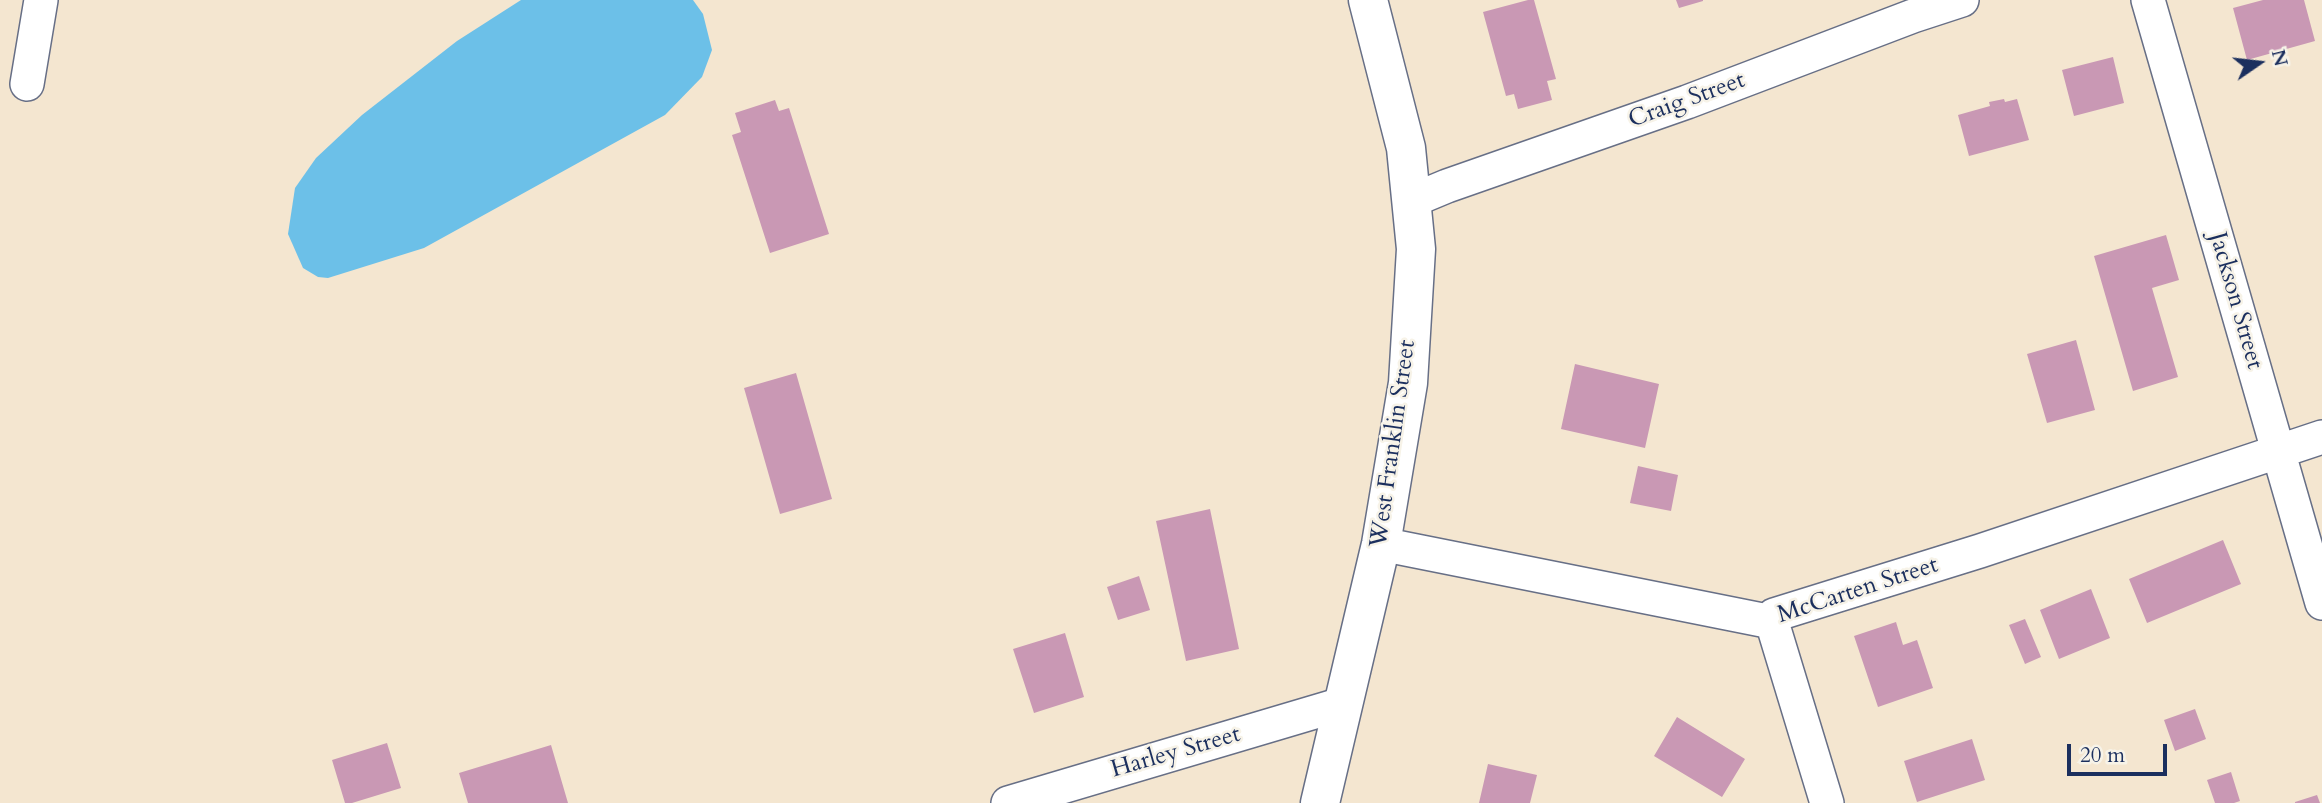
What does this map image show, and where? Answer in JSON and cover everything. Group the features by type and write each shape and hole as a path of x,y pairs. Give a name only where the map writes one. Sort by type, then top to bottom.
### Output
{"main road":[{"name":"West Franklin Street","path":"1320,803 1381,544 1408,383 1416,249 1406,148 1368,0"}],"street":[{"path":"27,85 41,0"},
{"name":"Craig Street","path":"1411,201 1962,0"},
{"name":"Jackson Street","path":"2148,0 2322,603"},
{"name":"McCarten Street","path":"1381,544 1772,622 1774,615 1980,551 2322,437"},
{"path":"1772,622 1827,803"},
{"name":"Harley Street","path":"1008,803 1345,703"}],"water":[{"path":"521,0 693,0 703,14 712,50 702,77 665,115 424,248 328,278 318,277 303,268 288,234 295,188 316,158 362,115 457,41"}],"building":[{"path":"1534,0 1556,79 1547,81 1552,100 1518,109 1514,94 1506,96 1483,12"},
{"path":"1676,0 1703,0 1703,1 1679,8"},
{"path":"2263,0 2304,0 2315,41 2247,60 2233,8"},
{"path":"2113,57 2124,103 2074,116 2062,70"},
{"path":"2004,99 2005,102 2017,99 2029,140 1969,156 1958,115"},
{"path":"775,100 779,111 789,108 829,234 770,253 732,135 741,132 735,113"},
{"path":"2166,235 2179,280 2152,288 2178,377 2133,391 2094,256"},
{"path":"2076,340 2095,410 2047,423 2027,354"},
{"path":"1575,364 1659,384 1645,448 1561,429"},
{"path":"796,373 832,499 780,514 744,388"},
{"path":"1638,466 1678,475 1671,511 1630,503"},
{"path":"1210,509 1239,649 1186,661 1156,521"},
{"path":"2223,540 2241,584 2147,623 2129,579"},
{"path":"1139,576 1150,610 1118,620 1107,587"},
{"path":"2091,589 2110,638 2059,659 2040,610"},
{"path":"2025,619 2041,657 2025,664 2009,625"},
{"path":"1896,622 1903,645 1917,640 1933,688 1878,707 1854,636"},
{"path":"1065,633 1084,697 1034,713 1013,649"},
{"path":"2195,709 2206,739 2175,751 2164,720"},
{"path":"1677,717 1745,759 1722,797 1654,756"},
{"path":"1972,739 1985,780 1917,802 1904,761"},
{"path":"387,743 401,788 345,803 332,760"},
{"path":"551,745 568,803 468,803 459,773"},
{"path":"1488,764 1537,775 1530,803 1479,803"},
{"path":"2231,772 2240,801 2215,803 2207,780"},
{"path":"2317,795 2320,803 2295,803 2295,802"}]}
